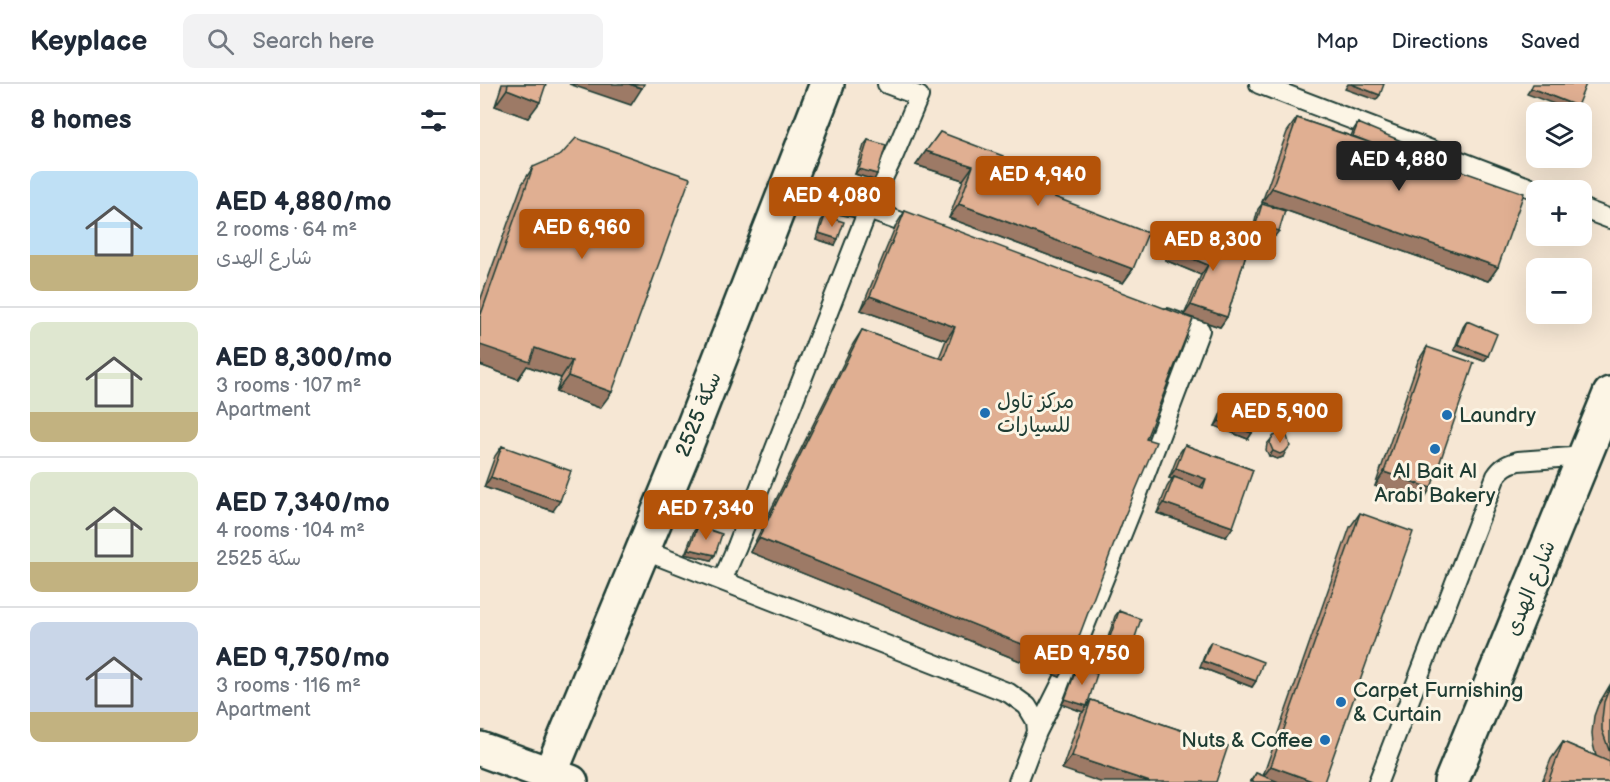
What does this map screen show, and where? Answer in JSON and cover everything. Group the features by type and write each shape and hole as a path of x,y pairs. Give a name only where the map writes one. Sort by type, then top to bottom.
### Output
{"street":[{"name":"سكة 2525","path":"560,778 643,550 827,84"},
{"name":"شارع الهدى","path":"1451,782 1610,394"},
{"path":"480,749 560,778"}],"lane":[{"path":"723,581 868,210 919,96 886,84"},
{"path":"1259,84 1526,186"},
{"path":"787,187 825,201 868,210 934,234"},
{"path":"1592,212 1610,219"},
{"path":"1018,782 1037,732 1064,678 1134,504 1200,330 1156,314"},
{"path":"1378,782 1496,476 1509,463 1584,456"},
{"path":"643,550 1009,693 1028,706 1036,721 1037,732"}],"building":[{"path":"508,84 546,84 540,102 507,89"},
{"path":"629,84 644,84 642,88"},
{"path":"1351,84 1384,84 1380,95"},
{"path":"1533,84 1586,84 1579,102 1567,102 1531,88"},
{"path":"1297,118 1409,156 1410,153 1524,193 1498,267 1272,188"},
{"path":"1358,123 1413,146 1409,156 1353,136"},
{"path":"940,132 1003,156 995,174 1148,233 1133,269 959,204 973,166 926,151"},
{"path":"576,138 690,178 612,392 568,376 572,361 535,348 530,362 480,345 480,317 533,167 561,155"},
{"path":"868,140 886,145 877,174 859,169"},
{"path":"1262,204 1285,211 1279,231 1256,224"},
{"name":"مركز تاول للسيارات","path":"905,211 1193,319 1146,439 1156,442 1123,520 1069,663 759,538 862,330 943,359 955,327 870,296"},
{"path":"825,216 844,222 838,239 819,233"},
{"path":"1180,231 1246,254 1227,317 1191,305 1208,265 1172,250"},
{"path":"1467,321 1497,334 1488,356 1458,344"},
{"path":"1427,347 1474,363 1431,488 1384,472"},
{"path":"1229,399 1261,409 1252,433 1219,421"},
{"path":"1280,433 1287,436 1290,446 1280,454 1273,451 1270,444 1271,439"},
{"path":"1185,445 1253,470 1233,527 1164,503 1174,477 1203,488 1206,479 1176,468"},
{"path":"502,446 571,471 560,501 491,477"},
{"path":"1360,513 1413,532 1324,782 1315,782 1271,766"},
{"path":"698,526 722,534 715,555 689,549"},
{"path":"1119,611 1141,619 1127,662 1104,654"},
{"path":"1211,642 1263,662 1256,681 1203,661"},
{"path":"1078,665 1097,674 1087,706 1065,699"},
{"path":"1610,687 1610,753 1602,730 1602,719 1604,702"},
{"path":"1091,700 1228,746 1216,782 1150,782 1072,756"},
{"path":"1563,742 1610,762 1610,782 1548,782"},
{"path":"1256,773 1279,782 1252,782"}],"place":[{"name":"مركز تاول للسيارات","path":"985,413"},
{"name":"Laundry","path":"1447,415"},
{"name":"Al Bait Al Arabi Bakery","path":"1435,449"},
{"name":"Carpet Furnishing & Curtain","path":"1341,702"},
{"name":"Nuts & Coffee","path":"1325,740"}]}
